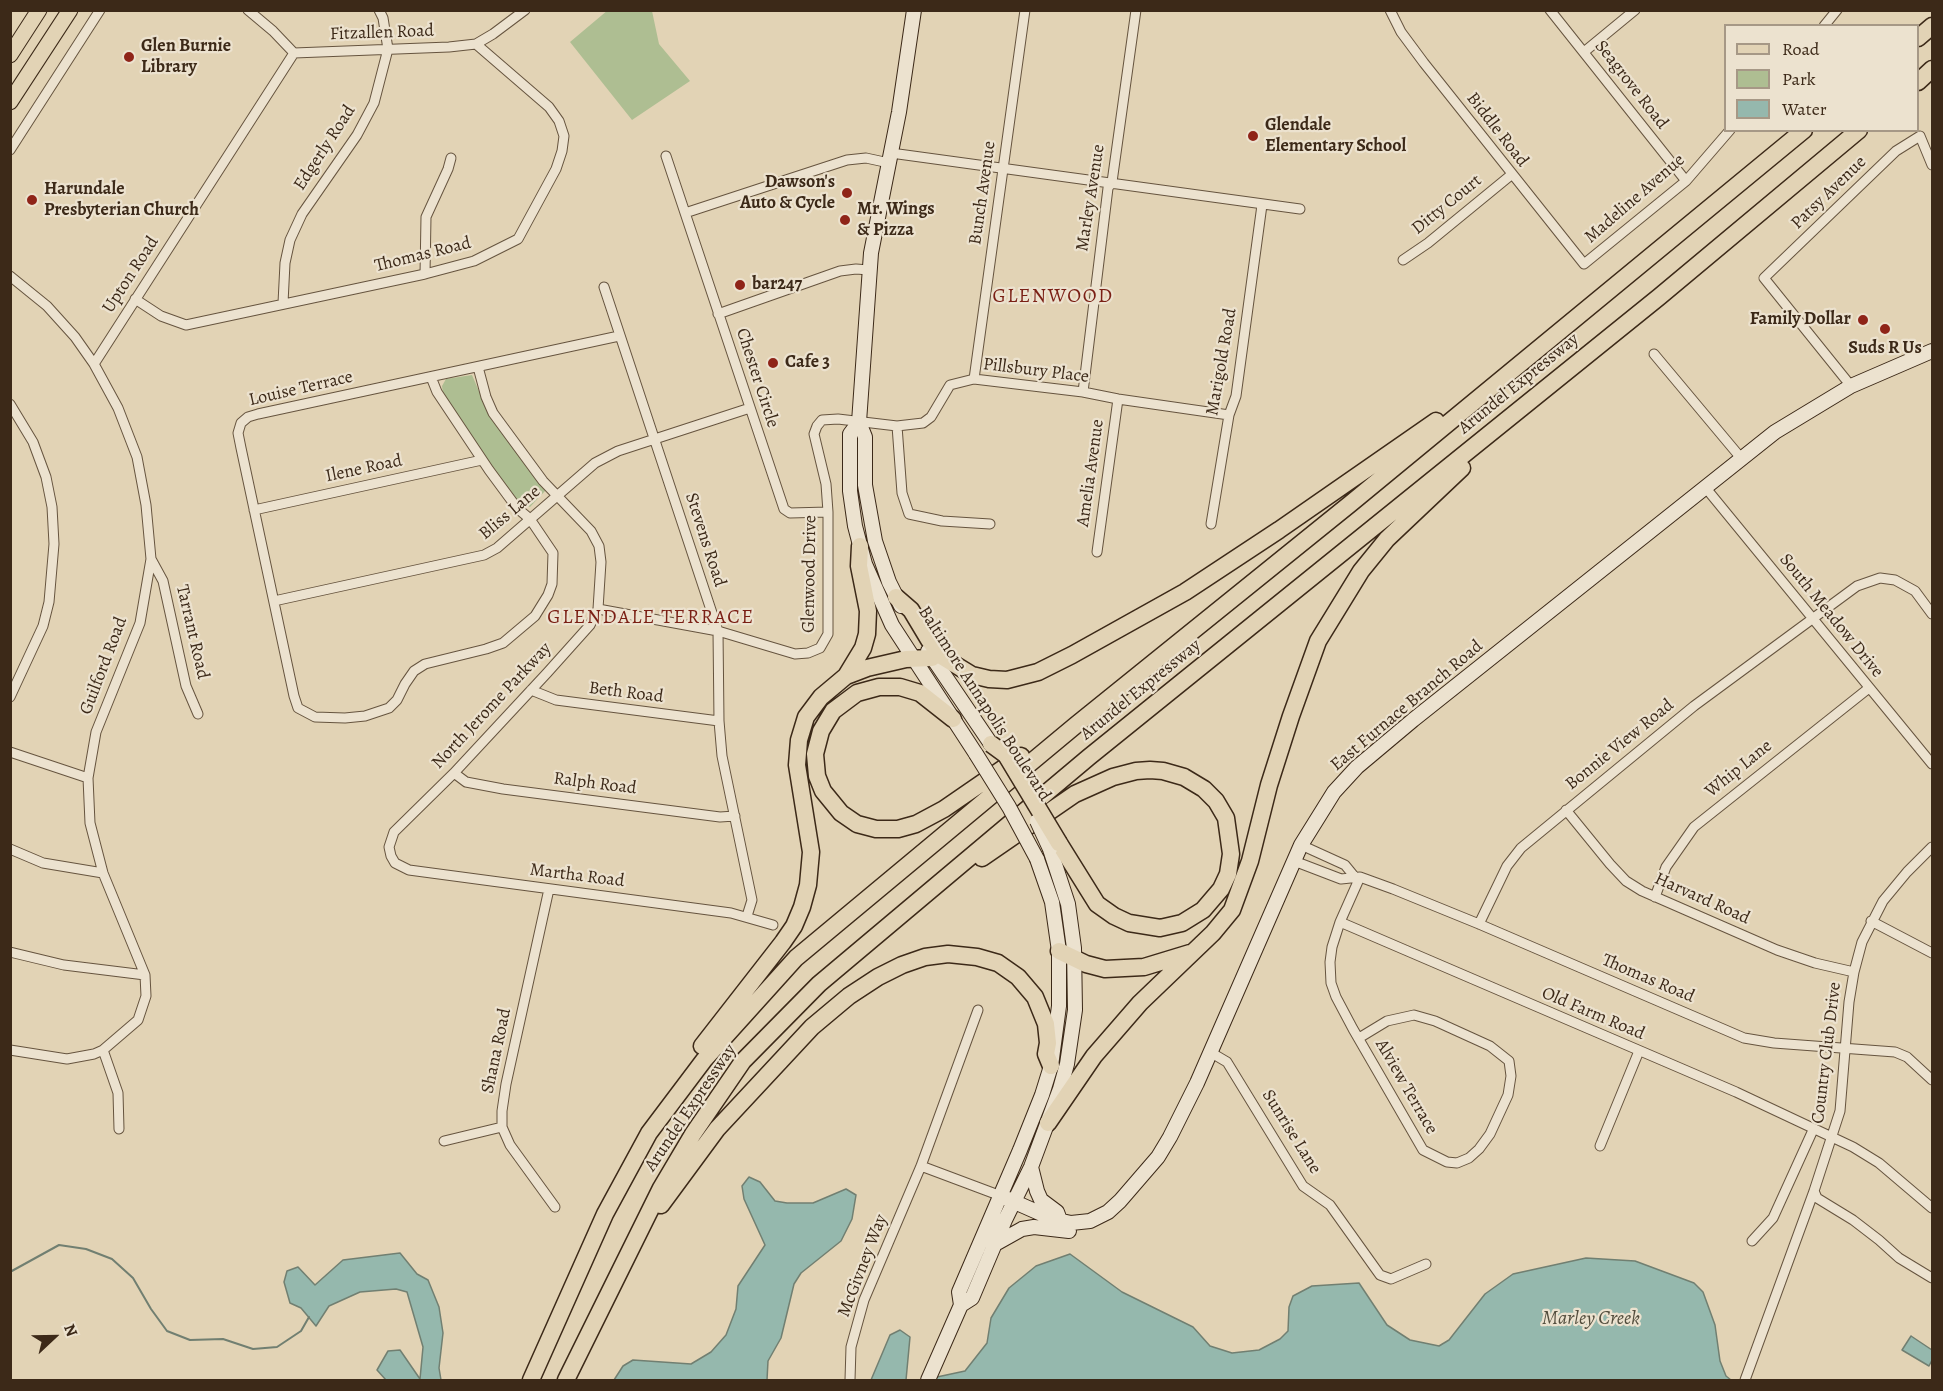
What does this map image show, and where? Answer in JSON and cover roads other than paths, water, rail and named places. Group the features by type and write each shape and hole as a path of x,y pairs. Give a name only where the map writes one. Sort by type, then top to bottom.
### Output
{"highway":[{"path":"1919,36 1932,26"},
{"path":"1919,80 1932,69"},
{"name":"Arundel Expressway","path":"531,1380 605,1214 649,1133 704,1060 796,958 1076,724 1176,646 1472,405 1802,132"},
{"name":"Arundel Expressway","path":"566,1380 661,1188 693,1134 743,1061 819,984 1098,750 1659,297 1857,132"},
{"path":"1048,1123 1094,1056 1140,1003 1193,952 1232,910 1250,861 1269,784 1318,641 1360,571 1387,539 1482,450 1528,402"},
{"path":"896,597 911,610 941,657 972,675 1007,680 1038,672 1185,592 1452,410 1472,405"},
{"path":"846,676 863,648 868,622 867,602 859,566 860,546"},
{"path":"666,1110 666,1094 783,942 794,926 802,907 808,885 811,852 796,765 799,740 806,717 820,697 846,676 867,668 932,658"},
{"path":"953,719 920,693 900,687 879,687 857,693 833,711 821,731 815,754 817,776 823,790 841,813 857,824 876,829 898,829 916,824 944,809 1060,728 1076,724"},
{"path":"956,868 982,858 1075,794 1113,777 1150,770 1184,777 1204,789 1216,801 1226,818 1231,854 1228,874 1221,889 1203,910 1182,922 1160,928 1128,923 1097,904 1055,846 1006,754 991,744"},
{"path":"1059,951 1086,964 1105,969 1144,968 1193,952"},
{"path":"629,1250 717,1129 778,1062 812,1027 849,996 902,965 925,957 948,954 977,957 998,963 1027,986 1040,1009 1046,1024 1048,1043 1046,1054 1051,1066"}],"main road":[{"path":"10,55 39,10"},
{"path":"10,102 70,10"},
{"name":"Baltimore Annapolis Boulevard","path":"914,10 890,158 876,219 869,270 859,422 865,437 865,485 879,557 896,597 932,658 991,744"},
{"name":"East Furnace Branch Road","path":"997,1242 1022,1229 1034,1227 1082,1232 1090,1221 1108,1212 1120,1202 1158,1157 1197,1083 1301,845 1334,792 1357,767 1421,713 1774,432 1851,386 1932,351"},
{"name":"Baltimore Annapolis Boulevard","path":"859,422 850,434 850,467 853,511 860,546 884,608 1009,807 1037,859 1052,903 1059,951 1059,1006 1051,1066 1042,1095 959,1292 961,1305 931,1374"},
{"name":"Baltimore Annapolis Boulevard","path":"961,1305 972,1298 1031,1167 1060,1089 1072,1035 1075,1010 1075,959 1068,904 1055,846"},
{"path":"1031,1167 1041,1200 1057,1212 1060,1221"},
{"path":"1000,1196 1060,1221 1071,1223 1090,1221"}],"street":[{"path":"10,150 100,10"},
{"path":"248,10 294,53"},
{"name":"Edgerly Road","path":"283,303 285,262 290,240 302,214 357,135 374,103 388,49 383,18 379,10"},
{"name":"Fitzallen Road","path":"294,53 476,44 493,34 513,14 525,10"},
{"name":"Bunch Avenue","path":"974,379 1025,10"},
{"name":"Marley Avenue","path":"1083,392 1108,188 1112,182 1136,10"},
{"name":"Biddle Road","path":"1390,10 1401,32 1511,175 1584,264"},
{"name":"Seagrove Road","path":"1550,10 1686,181"},
{"path":"1584,52 1635,10"},
{"path":"1826,24 1837,10"},
{"name":"Thomas Road","path":"135,299 161,316 186,325 424,274 474,261 518,239 556,169 564,136 554,114 476,44"},
{"name":"Upton Road","path":"94,364 294,53"},
{"name":"Madeline Avenue","path":"1584,264 1686,181 1728,132"},
{"name":"Patsy Avenue","path":"1851,386 1764,278 1896,151 1920,136 1932,165"},
{"name":"Chester Circle","path":"666,156 784,509 790,513 828,513"},
{"path":"424,274 426,217 448,170 451,158"},
{"path":"685,213 846,160 866,158 1003,168 1300,209"},
{"name":"Ditty Court","path":"1403,260 1428,243 1511,175"},
{"name":"Marigold Road","path":"1211,524 1229,415 1236,396 1262,205"},
{"path":"718,314 840,271 869,270"},
{"name":"Guilford Road","path":"10,276 47,306 75,337 94,364 118,408 137,457 146,506 151,559 140,623 96,732 88,778 90,823 103,873 145,975 146,996 138,1020 103,1050"},
{"name":"Stevens Road","path":"604,287 718,631 719,722 722,756 752,900 747,916"},
{"name":"Louise Terrace","path":"530,519 553,553 552,584 535,616 503,643 424,664 414,671 397,700 381,712 345,718 315,717 298,708 294,696 238,433 241,423 248,417 619,336"},
{"path":"1654,354 1741,458"},
{"name":"North Jerome Parkway","path":"389,847 394,832 454,773 531,690 590,625 598,609 601,562 599,546 591,531 543,481 494,413 486,397 478,367"},
{"path":"431,377 437,392 504,492 530,519"},
{"name":"Pillsbury Place","path":"859,422 897,426 923,423 931,417 950,385 974,379 1083,392 1229,415"},
{"name":"Amelia Avenue","path":"1097,552 1118,399"},
{"path":"10,404 33,442 46,477 52,507 54,544 49,602 43,626 10,697"},
{"name":"Bliss Lane","path":"274,601 484,555 497,548 595,463 618,451 750,408"},
{"name":"Glenwood Drive","path":"598,609 718,631 795,654 808,653 820,648 828,634 828,513 826,484 814,434 822,420 859,422"},
{"path":"897,426 902,493 909,514 942,521 990,524"},
{"name":"Ilene Road","path":"254,510 482,460"},
{"name":"South Meadow Drive","path":"1704,487 1932,764"},
{"name":"Tarrant Road","path":"151,559 163,581 186,686 198,714"},
{"name":"Bonnie View Road","path":"1479,924 1507,866 1521,848 1694,706 1857,586 1880,578 1894,580 1915,591 1932,614"},
{"name":"Whip Lane","path":"1655,897 1666,867 1694,827 1869,688"},
{"name":"Beth Road","path":"531,690 556,700 719,722"},
{"path":"10,752 88,778"},
{"name":"Ralph Road","path":"454,773 466,782 503,789 720,817 735,816"},
{"name":"Harvard Road","path":"1566,810 1626,881 1655,897 1777,950 1815,963 1854,972"},
{"name":"Thomas Road","path":"1301,845 1345,865 1357,876 1479,924 1744,1038 1774,1043 1895,1052 1907,1057 1932,1080"},
{"name":"Martha Road","path":"389,847 394,862 409,870 747,916 773,925"},
{"name":"Country Club Drive","path":"1745,1380 1814,1191 1840,1111 1849,1002 1862,942 1883,901 1932,847"},
{"path":"10,849 43,863 103,873"},
{"name":"Thomas Road","path":"1294,861 1341,879 1357,876"},
{"name":"Alview Terrace","path":"1357,876 1340,922 1330,962 1331,983 1336,997 1359,1038 1423,1150 1441,1160 1457,1163 1469,1158 1479,1149 1490,1134 1508,1095 1511,1076 1509,1061 1490,1046 1435,1021 1414,1015 1387,1021 1359,1038"},
{"name":"Shana Road","path":"502,1127 506,1084 549,890"},
{"path":"1871,921 1932,953"},
{"name":"Old Farm Road","path":"1340,922 1736,1092 1853,1147 1879,1163 1932,1208"},
{"path":"10,952 64,965 145,975"},
{"name":"McGivney Way","path":"850,1380 851,1347 864,1300 921,1166 978,1010"},
{"path":"10,1050 67,1059 84,1057 103,1050 118,1093 119,1129"},
{"path":"1600,1146 1639,1051"},
{"name":"Sunrise Lane","path":"1210,1052 1227,1062 1303,1186 1330,1205 1380,1275 1391,1279 1426,1264"},
{"path":"444,1141 502,1127 510,1144 555,1206"},
{"path":"1752,1241 1773,1218 1813,1130"},
{"path":"921,1166 1000,1196"},
{"path":"1814,1191 1817,1198 1853,1220 1899,1258 1932,1278"}],"water":[{"path":"749,1177 760,1182 775,1201 813,1203 846,1189 856,1195 852,1219 841,1241 801,1273 794,1284 781,1338 768,1361 767,1380 614,1380 623,1366 633,1360 691,1364 711,1352 726,1335 736,1309 738,1286 765,1245 744,1199 742,1186"},
{"path":"400,1253 417,1274 428,1280 439,1307 443,1333 439,1368 441,1380 386,1380 377,1370 388,1351 400,1350 420,1379 423,1347 407,1292 396,1289 360,1292 329,1306 316,1326 301,1308 290,1303 284,1282 287,1271 298,1267 315,1285 343,1260"},
{"name":"Marley Creek","path":"1070,1254 1122,1292 1193,1327 1210,1346 1232,1353 1259,1350 1280,1339 1288,1331 1289,1307 1293,1296 1312,1286 1359,1283 1387,1325 1410,1340 1439,1346 1449,1340 1485,1294 1513,1274 1586,1258 1635,1261 1694,1283 1703,1292 1715,1325 1720,1361 1726,1376 1731,1380 923,1380 965,1371 987,1343 991,1318 1009,1288 1036,1266"},
{"path":"900,1330 910,1337 906,1380 871,1380 890,1335"},
{"path":"1911,1336 1932,1350 1932,1360 1929,1366 1902,1350"}],"waterway":[{"name":"Marley Creek","path":"10,1272 59,1245 86,1249 112,1259 133,1278 167,1331 190,1340 223,1339 253,1349 277,1347 301,1331 309,1317"}],"place":[{"name":"Glen Burnie Library","path":"129,57"},
{"name":"Glendale Elementary School","path":"1253,136"},
{"name":"Dawson's Auto & Cycle","path":"847,193"},
{"name":"Harundale Presbyterian Church","path":"32,200"},
{"name":"Mr. Wings & Pizza","path":"845,220"},
{"name":"bar247","path":"740,285"},
{"name":"Family Dollar","path":"1863,320"},
{"name":"Suds R Us","path":"1885,329"},
{"name":"Cafe 3","path":"773,363"}],"district":[{"name":"GLENWOOD","path":"1053,297"},
{"name":"GLENDALE TERRACE","path":"651,618"}]}
